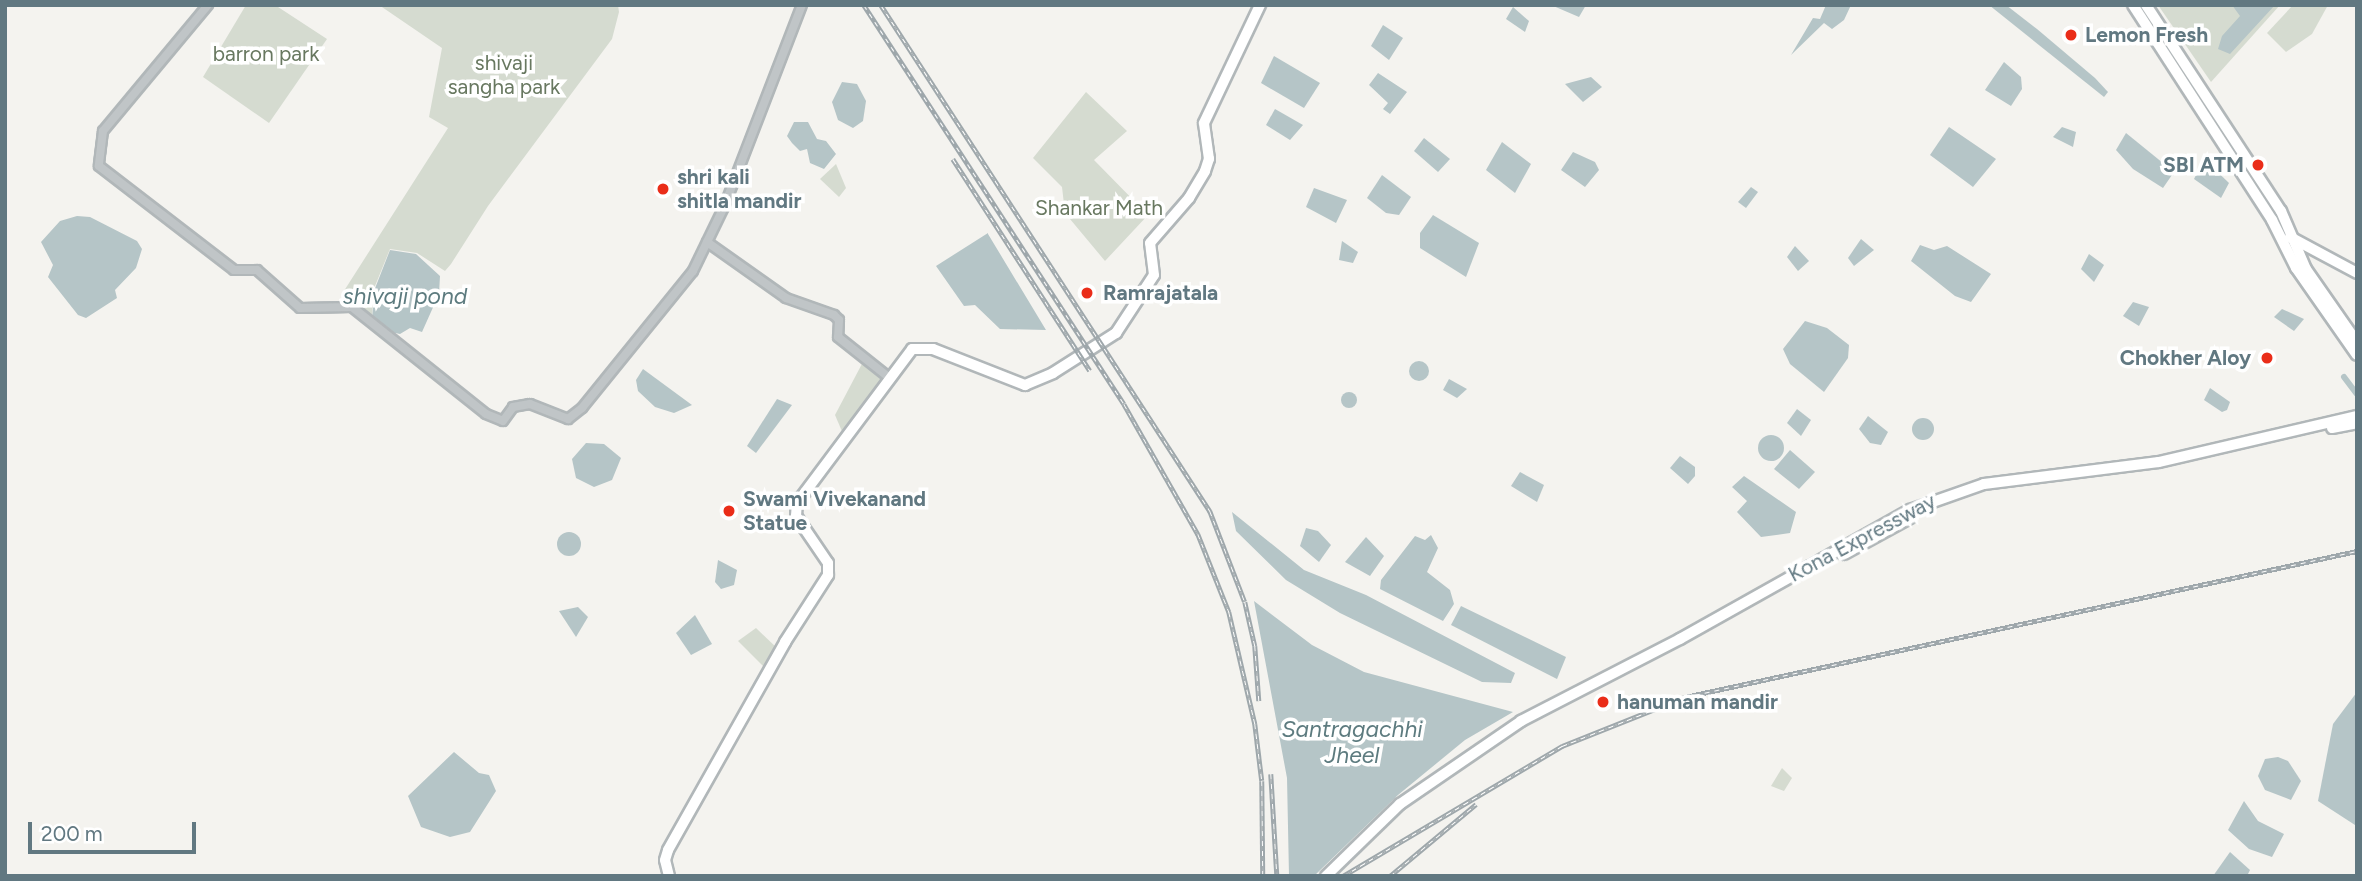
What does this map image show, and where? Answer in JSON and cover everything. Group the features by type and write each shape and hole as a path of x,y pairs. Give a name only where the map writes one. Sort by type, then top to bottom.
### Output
{"highway":[{"name":"Kona Expressway","path":"1326,876 1400,804 1486,744 1881,524 1940,497 1984,484 2159,462 2357,416"},
{"name":"Kona Expressway","path":"1486,744 1944,504 1984,492 2173,465 2357,423"}],"main road":[{"path":"669,876 665,860 668,849 785,642 828,575 828,563 796,516 795,506 907,352 926,347 1025,385 1053,373 1116,333 1154,275 1150,243 1189,198 1205,170 1209,159 1204,123 1261,5"},
{"path":"2133,5 2272,220 2296,268 2357,355"},
{"path":"2146,5 2281,211 2306,269 2357,342"},
{"path":"2290,237 2357,272"}],"street":[{"path":"208,5 103,131 97,164 234,270 257,270 300,307 352,307 485,414 503,421 513,407 530,404 568,419 582,408 693,271 802,5"},
{"path":"707,242 786,298 834,315 839,320 838,337 887,376"}],"green space":[{"name":"barron park","path":"246,5 275,5 327,39 269,123 203,77"},
{"name":"shivaji sangha park","path":"379,5 618,5 619,12 612,39 488,206 445,271 417,253 390,249 373,291 372,319 342,294 448,128 429,117 442,48"},
{"path":"2158,5 2280,5 2211,82"},
{"path":"2293,5 2328,5 2312,34 2286,52 2267,33"},
{"name":"Shankar Math","path":"1086,92 1127,131 1094,160 1148,215 1105,261 1065,213 1062,187 1033,158"},
{"path":"836,164 846,188 839,197 820,179"},
{"path":"864,360 885,376 844,436 835,415"},
{"path":"756,628 778,649 764,667 738,641"},
{"path":"1782,768 1792,778 1784,791 1771,786"}],"water":[{"path":"1551,5 1586,5 1579,17"},
{"path":"1826,5 1851,5 1844,20 1832,29 1824,23 1791,55 1813,18 1820,19"},
{"path":"1989,5 2006,5 2095,78 2108,92 2104,97"},
{"path":"2232,5 2275,5 2230,54 2218,49 2222,36 2240,16"},
{"path":"1513,7 1529,21 1525,32 1506,19"},
{"path":"1383,25 1403,38 1389,60 1371,46"},
{"path":"1274,56 1320,83 1304,108 1261,83"},
{"path":"2004,62 2021,77 2022,89 2011,106 1985,90"},
{"path":"1378,73 1407,92 1390,114 1383,109 1388,103 1369,85"},
{"path":"1591,77 1602,87 1583,102 1565,84"},
{"path":"842,82 857,84 866,101 863,121 853,128 838,120 832,102"},
{"path":"1275,109 1303,125 1290,140 1266,125"},
{"path":"794,122 808,122 817,139 826,141 836,154 824,169 810,163 807,149 800,151 787,136"},
{"path":"1949,127 1996,159 1973,187 1930,155"},
{"path":"2062,127 2076,132 2073,147 2053,137"},
{"path":"2126,133 2174,172 2163,188 2133,169 2116,150"},
{"path":"1424,138 1450,159 1438,172 1414,151"},
{"path":"1502,142 1531,164 1515,193 1486,170"},
{"path":"1573,152 1595,162 1599,170 1585,187 1561,170"},
{"path":"2204,159 2229,183 2221,198 2194,179"},
{"path":"1382,175 1411,197 1399,215 1386,213 1367,198"},
{"path":"1751,187 1758,192 1746,208 1738,202"},
{"path":"1314,188 1347,200 1336,223 1306,207"},
{"path":"1433,215 1479,243 1466,277 1420,248 1420,233"},
{"path":"77,216 90,217 137,241 142,249 136,268 115,290 117,298 86,318 78,315 48,277 53,265 41,242 60,221"},
{"path":"988,233 1046,330 1000,329 975,305 964,306 936,266"},
{"path":"1861,239 1874,250 1854,266 1848,258"},
{"path":"1342,241 1358,252 1353,263 1339,260"},
{"path":"1920,245 1934,250 1947,246 1991,274 1971,302 1955,296 1911,261"},
{"path":"1795,246 1809,261 1798,271 1787,257"},
{"name":"shivaji pond","path":"390,250 416,254 440,276 439,294 422,332 410,328 400,334 372,321 374,291"},
{"path":"2089,254 2104,265 2094,282 2081,269"},
{"path":"2133,302 2149,307 2139,326 2123,316"},
{"path":"2282,309 2304,319 2294,331 2274,317"},
{"path":"1805,321 1827,328 1849,345 1848,358 1824,392 1790,364 1783,349"},
{"path":"1415,361 1423,361 1429,371 1423,381 1415,381 1409,375 1409,367"},
{"path":"643,369 692,405 674,413 655,407 638,391 636,380"},
{"path":"1449,379 1467,389 1457,398 1443,390"},
{"path":"2210,388 2230,402 2227,410 2222,412 2204,400"},
{"path":"1349,392 1355,394 1355,406 1349,408 1343,406 1341,400 1343,394"},
{"path":"777,399 792,405 756,453 747,446"},
{"path":"1797,409 1811,420 1801,436 1787,423"},
{"path":"1868,416 1888,432 1881,445 1870,443 1859,429"},
{"path":"1923,418 1933,425 1934,429 1927,439 1923,440 1913,433 1912,429 1919,419"},
{"path":"1771,435 1780,439 1784,448 1780,457 1771,461 1762,457 1758,448 1762,439"},
{"path":"586,443 604,444 621,458 612,480 594,487 576,478 572,459"},
{"path":"1790,450 1815,472 1799,489 1774,469"},
{"path":"1680,456 1695,467 1695,476 1688,484 1670,468"},
{"path":"1520,472 1544,485 1537,502 1511,486"},
{"path":"1744,476 1796,512 1790,533 1761,537 1737,512 1747,501 1732,487"},
{"path":"1232,512 1304,570 1366,595 1515,673 1511,683 1482,682 1340,613 1286,580 1236,531"},
{"path":"1306,528 1318,531 1331,545 1319,562 1300,546"},
{"path":"569,532 577,536 581,544 577,552 569,556 561,552 557,544 561,536"},
{"path":"1431,535 1438,548 1427,572 1450,590 1454,604 1443,621 1380,589 1381,580 1415,536 1425,540"},
{"path":"1366,537 1384,556 1370,576 1345,562"},
{"path":"718,560 737,570 734,585 721,589 715,582"},
{"name":"Santragachhi Jheel","path":"1254,601 1312,645 1364,672 1513,712 1465,740 1398,795 1314,876 1289,876 1287,778"},
{"path":"1461,606 1566,657 1557,679 1451,625"},
{"path":"578,607 588,617 576,637 559,611"},
{"path":"695,615 712,644 691,655 676,633"},
{"path":"2357,692 2355,825 2318,801 2333,724"},
{"path":"454,752 479,773 489,775 496,791 470,832 450,837 421,827 408,796"},
{"path":"2278,757 2288,761 2301,781 2291,800 2265,790 2258,776 2265,759"},
{"path":"2244,801 2258,821 2284,834 2272,857 2249,849 2228,830"},
{"path":"2230,852 2250,870 2247,876 2213,876"}],"waterway":[{"path":"2344,377 2357,394"}],"railway":[{"path":"864,5 1124,404 1198,534 1229,612 1255,724 1262,781 1263,876"},
{"path":"881,5 1210,511 1245,602 1255,646 1259,701"},
{"path":"953,159 1090,371"},
{"path":"1343,876 1562,746 1685,697 2357,551"},
{"path":"1271,774 1277,876"},
{"path":"1390,876 1476,804"}],"place":[{"name":"Lemon Fresh","path":"2071,35"},
{"name":"SBI ATM","path":"2258,165"},
{"name":"shri kali shitla mandir","path":"663,189"},
{"name":"Ramrajatala","path":"1087,293"},
{"name":"Chokher Aloy","path":"2267,358"},
{"name":"Swami Vivekanand Statue","path":"729,511"},
{"name":"hanuman mandir","path":"1603,702"}]}
